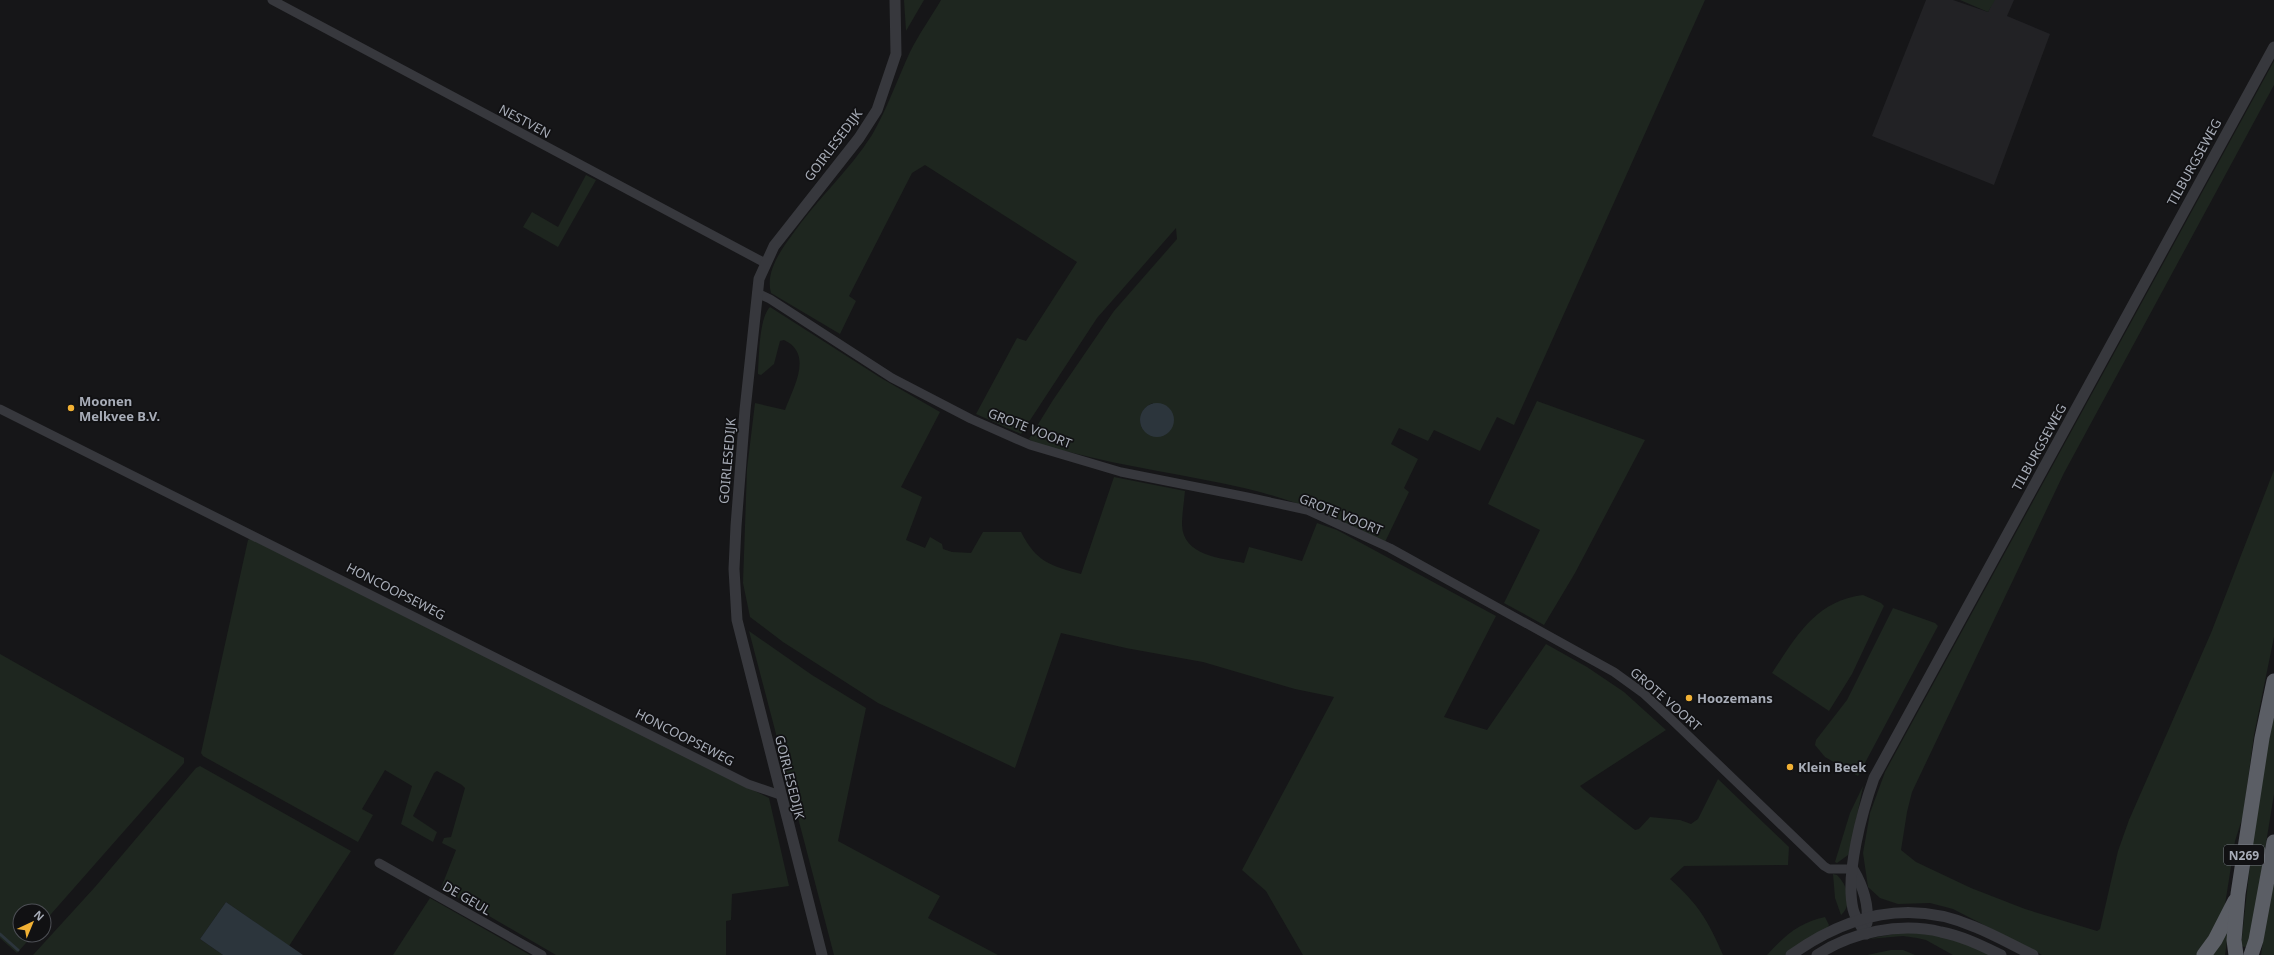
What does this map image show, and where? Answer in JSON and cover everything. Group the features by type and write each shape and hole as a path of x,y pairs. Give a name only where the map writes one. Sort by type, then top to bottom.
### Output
{"highway":[{"name":"N269","path":"2229,955 2235,948 2238,894 2262,738 2274,680"},
{"name":"N269","path":"2251,955 2256,940 2274,842"},
{"path":"2204,955 2215,940 2238,894"},
{"name":"N269","path":"2256,940 2257,955"}],"street":[{"name":"NESTVEN","path":"272,0 765,263"},
{"name":"GOIRLESEDIJK","path":"822,955 780,795 737,620 734,569 745,410 758,294 765,263 787,228 859,138 877,110 896,54 895,0"},
{"name":"TILBURGSEWEG","path":"1853,869 1864,804 1874,778 2274,47"},
{"name":"GROTE VOORT","path":"758,294 770,299 892,378 971,419 1030,445 1121,472 1247,496 1307,510 1390,548 1614,672 1643,694 1676,724 1824,866 1830,869 1853,869"},
{"name":"HONCOOPSEWEG","path":"0,409 748,784 780,795"},
{"name":"DE GEUL","path":"379,863 542,955"},
{"path":"1853,869 1862,885 1862,918 1866,934"},
{"path":"1791,955 1815,938 1862,918 1901,912 1942,916 1974,926 2033,955"},
{"path":"1817,955 1866,934 1904,928 1940,931 2002,955"}],"shaded area":[{"path":"904,0 924,0 906,31"},
{"path":"941,0 1705,0 1514,425 1497,417 1480,451 1434,430 1428,441 1399,428 1391,444 1418,459 1404,488 1409,492 1385,542 1316,510 1281,498 1222,483 1048,448 1029,439 1053,400 1114,311 1177,239 1176,228 1097,318 1021,434 976,414 1017,338 1026,341 1077,262 925,165 912,173 849,296 856,301 840,334 771,293 770,277 779,254 801,222 853,161 872,135 910,52","holes":["1153,403 1142,428 1140,420 1142,413 1146,407"]},
{"path":"1926,0 1953,0 1988,12 1994,0 2014,0 2007,16 2050,34 1994,185 1872,136"},
{"path":"1960,0 1995,0 1988,12"},
{"path":"2274,61 2274,85 2064,473 1912,792 1901,850 1916,862 1971,888 2025,909 2097,931 2100,929 2118,851 2129,820 2211,633 2274,470 2274,637 2254,735 2243,816 2235,841 2224,911 2199,955 2042,955 1953,909 1930,903 1898,904 1880,898 1868,887 1863,853 1870,813 1885,772"},
{"path":"586,175 596,180 558,247 523,227 532,212 558,227"},
{"path":"770,307 881,378 940,412 901,487 922,497 906,540 925,548 930,537 942,544 943,549 952,552 971,553 983,532 1021,532 1032,550 1045,561 1081,574 1114,477 1185,491 1182,521 1184,535 1189,543 1196,549 1215,557 1244,563 1249,547 1302,561 1317,523 1337,530 1496,616 1444,717 1487,730 1546,644 1587,667 1624,692 1666,730 1580,786 1583,789 1635,830 1639,829 1650,817 1680,820 1691,824 1698,819 1718,779 1789,847 1788,865 1684,866 1670,879 1688,896 1701,913 1723,955 1303,955 1266,891 1242,870 1334,697 1295,689 1203,662 1126,648 1061,633 1015,768 878,703 783,642 750,617 743,583 747,469 755,403 785,410 796,382 800,362 798,354 793,346 784,340 780,341 774,364 761,375 758,374 759,348 762,329 766,312"},
{"path":"1537,401 1645,440 1575,573 1544,625 1504,603 1540,530 1488,504"},
{"path":"1154,403 1160,403 1164,404 1171,410 1174,420 1173,427 1167,434 1160,437 1154,437 1150,436 1143,430 1140,423 1140,417 1141,413 1147,406"},
{"path":"251,538 769,798 789,886 732,894 731,920 726,921 726,955 556,955 441,888 456,850 442,843 444,838 451,837 465,788 462,785 437,771 434,773 413,816 437,832 433,842 401,824 412,786 385,770 362,809 373,815 358,842 203,756 201,753 248,540"},
{"path":"1863,595 1881,603 1884,606 1852,674 1829,711 1772,673 1799,634 1819,613 1846,599"},
{"path":"1893,608 1935,623 1938,626 1858,776 1825,757 1815,745 1816,740 1847,700"},
{"path":"749,631 812,675 866,708 838,841 940,896 928,918 998,955 834,955"},
{"path":"0,654 184,758 184,763 52,913 52,903 12,903 12,943 26,943 17,953 0,938"},
{"path":"2274,715 2274,794 2249,948 2241,946 2258,792"},
{"path":"200,766 351,851 289,946 226,902 200,939 223,955 33,955 44,943 52,943 52,934 95,887 196,768"},
{"path":"1863,786 1850,850 1848,855 1837,863 1835,862 1850,813"},
{"path":"2274,865 2274,955 2261,955"},
{"path":"1833,874 1837,875 1841,879 1848,894 1847,905 1841,915 1835,898"},
{"path":"430,898 530,955 393,955"},
{"path":"226,902 303,955 223,955 200,939"},
{"path":"2231,913 2225,955 2209,955"},
{"path":"1825,917 1829,925 1827,928 1785,955 1767,955 1786,936 1800,926"},
{"path":"1904,932 1939,934 1995,955 1953,955 1926,940 1903,936 1868,939"},
{"path":"1891,950 1903,950 1915,955 1867,955"}],"waterway":[{"path":"0,934 18,950"}],"place":[{"name":"Moonen Melkvee B.V.","path":"71,408"},
{"name":"Hoozemans","path":"1689,698"},
{"name":"Klein Beek","path":"1790,767"}]}
